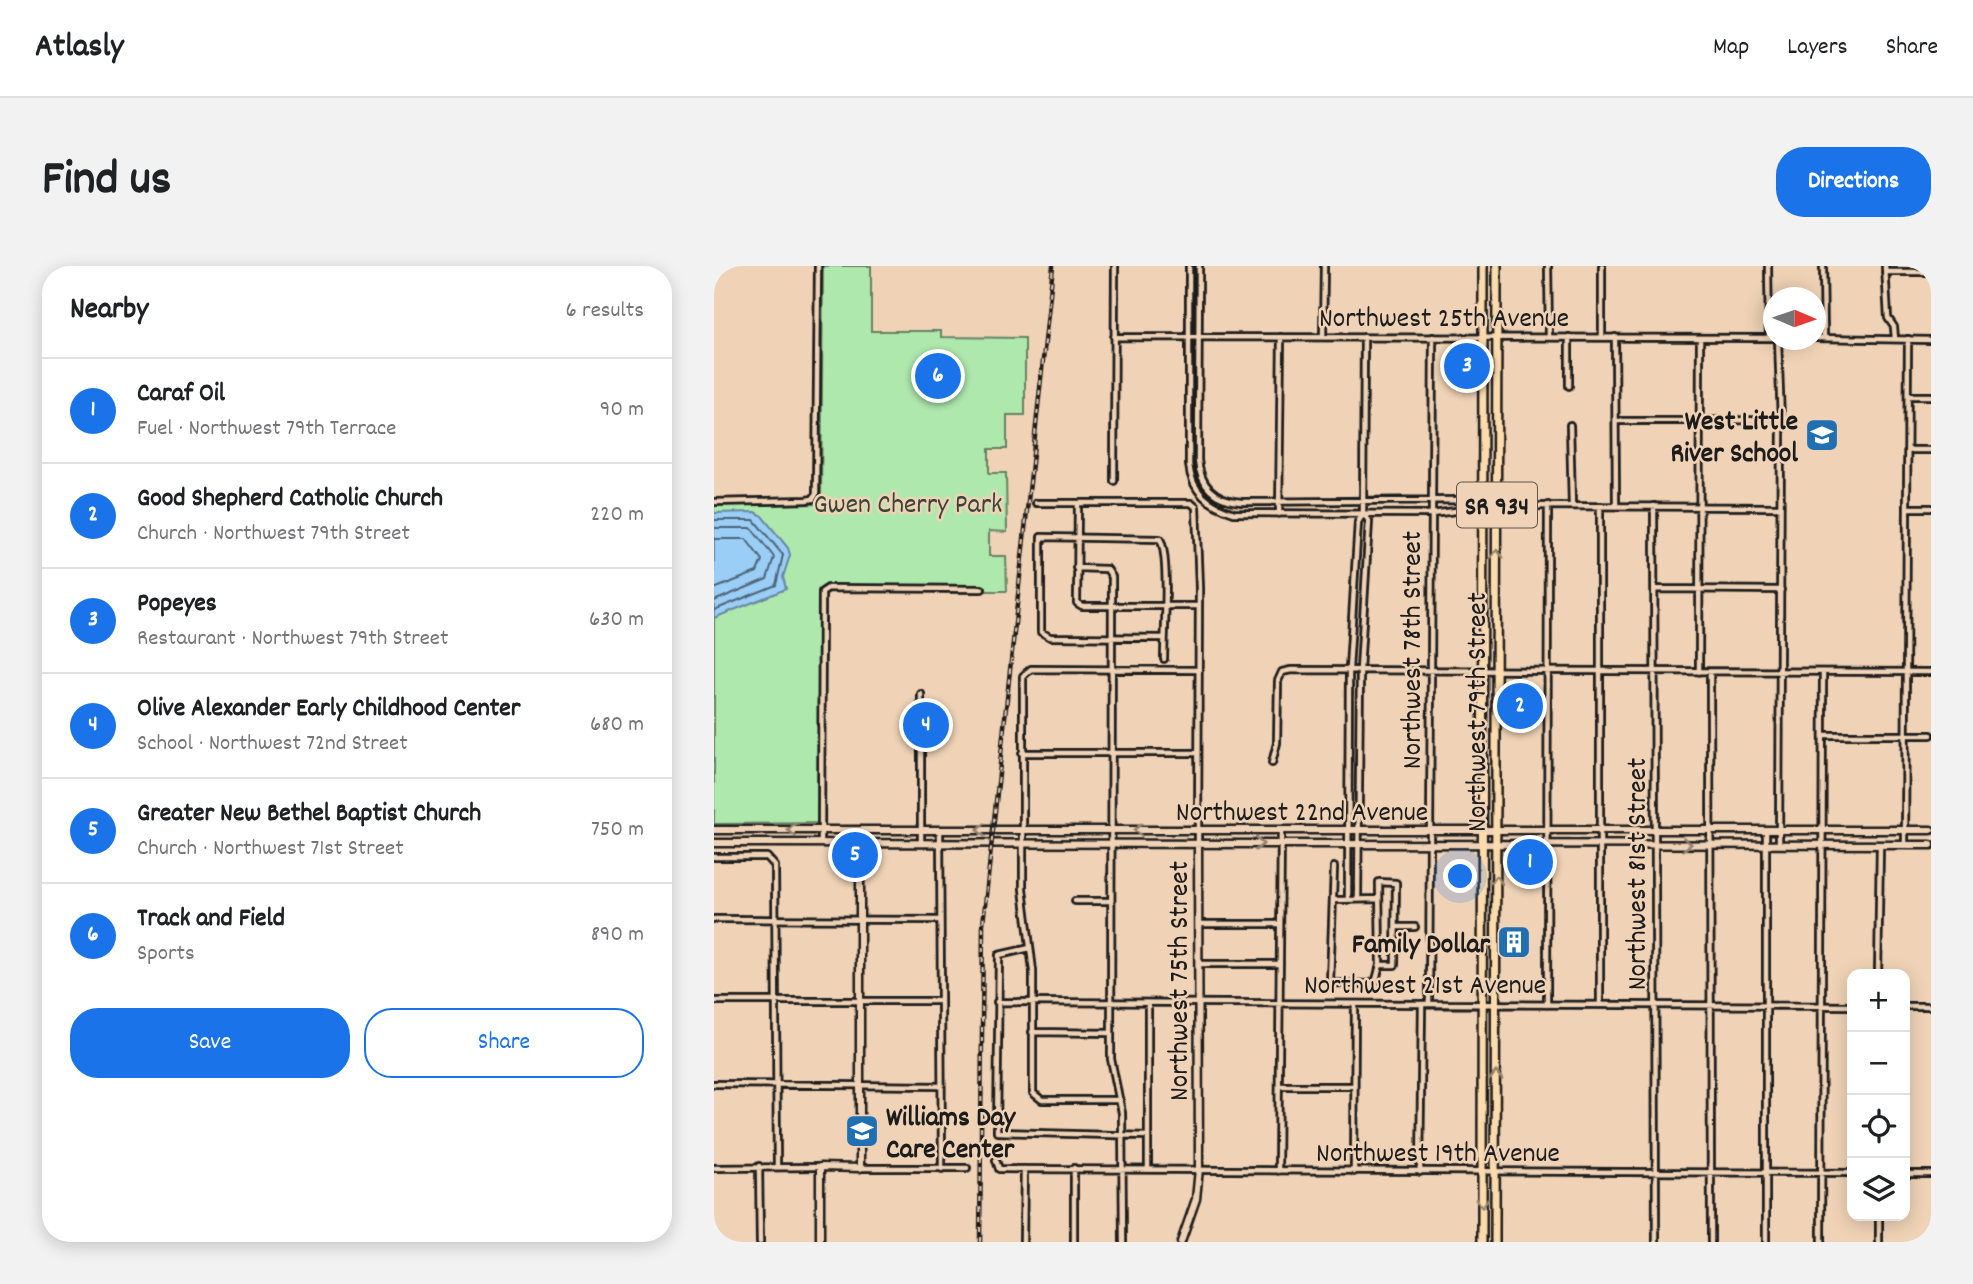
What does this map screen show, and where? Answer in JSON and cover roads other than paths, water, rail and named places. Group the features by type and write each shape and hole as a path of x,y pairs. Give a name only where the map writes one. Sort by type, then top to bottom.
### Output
{"main road":[{"name":"Northwest 79th Street","path":"1482,1242 1483,266"},
{"name":"Northwest 79th Street","path":"1495,1242 1497,266"},
{"path":"1482,422 1497,422"},
{"path":"1482,589 1496,589"},
{"path":"1483,721 1487,747 1496,758"},
{"path":"717,830 717,843"},
{"name":"Northwest 22nd Avenue","path":"717,830 1931,830"},
{"path":"820,1242 820,1167 860,1168 860,830"},
{"name":"Northwest 22nd Avenue","path":"717,843 1931,845"},
{"name":"Northwest 75th Street","path":"1181,1242 1196,1199 1199,1169 1198,844"},
{"path":"1483,916 1495,915"},
{"path":"1482,1097 1496,1097"}],"street":[{"path":"714,502 806,500 813,499 816,494 818,266"},
{"path":"1114,481 1115,266"},
{"path":"1189,266 1189,465 1193,484 1203,498 1219,508 1234,513 1431,514 1482,506 1780,507"},
{"path":"1199,266 1199,468 1212,492 1228,501 1364,503 1459,500 1482,506"},
{"path":"1323,337 1324,266"},
{"path":"1548,266 1549,337"},
{"path":"1602,266 1602,337"},
{"path":"1768,266 1769,287"},
{"path":"1823,266 1823,287"},
{"path":"1895,339 1894,327 1888,318 1885,269 1931,272"},
{"path":"1189,293 1198,293"},
{"name":"Northwest 25th Avenue","path":"1114,337 1763,338"},
{"path":"1279,514 1281,337"},
{"path":"1348,899 1349,669 1358,522 1363,514 1364,503 1364,337"},
{"name":"Northwest 78th Street","path":"1429,1004 1433,337"},
{"path":"1569,337 1569,386"},
{"path":"1615,337 1616,506"},
{"path":"1699,671 1700,338"},
{"path":"1826,338 1931,340"},
{"path":"1905,845 1908,340"},
{"path":"1778,350 1782,672 1779,844"},
{"path":"1189,384 1198,384"},
{"path":"1908,396 1931,396"},
{"path":"1616,421 1781,420"},
{"path":"1570,425 1572,506"},
{"path":"1189,427 1198,427"},
{"path":"1908,450 1931,450"},
{"path":"1036,503 1077,503 1075,598 1082,606 1199,606"},
{"name":"Northwest 75th Street","path":"1077,503 1191,503 1196,507 1199,606 1198,844"},
{"path":"1547,1004 1549,505"},
{"path":"1600,506 1600,1005"},
{"name":"Northwest 81st Street","path":"1654,506 1656,1242"},
{"path":"1908,508 1931,508"},
{"path":"1358,899 1360,670 1369,521 1363,514"},
{"path":"1164,638 1050,637 1041,632 1041,537 1160,539 1164,546 1164,606 1164,638 1164,659"},
{"path":"1076,568 1110,571 1111,1059 1120,1100 1123,1136 1123,1242"},
{"path":"821,843 824,590 982,589"},
{"path":"1354,589 1364,590"},
{"path":"1655,589 1781,590"},
{"path":"1350,640 1361,641"},
{"path":"1120,1100 1042,1100 1032,1086 1030,948 1023,889 1023,676 1031,668 1199,670"},
{"path":"1272,763 1276,751 1278,681 1282,672 1349,669 1931,672"},
{"path":"1710,672 1711,1242"},
{"path":"1821,1242 1824,672"},
{"path":"921,694 921,843"},
{"path":"1823,735 1931,735"},
{"path":"1023,752 1197,753"},
{"path":"940,830 942,1168"},
{"path":"1766,830 1766,1242"},
{"path":"1279,1171 1281,831"},
{"path":"1878,969 1880,845"},
{"path":"714,857 763,857 772,860 776,918 777,1166"},
{"path":"1334,867 1330,984 1370,984 1376,980 1380,965 1379,882 1396,883 1395,965 1380,965"},
{"path":"1333,900 1379,899"},
{"path":"1075,901 1111,901"},
{"path":"714,919 940,920"},
{"path":"1197,924 1280,924"},
{"path":"1396,927 1415,927"},
{"path":"1030,948 999,955 996,1015 996,1128 999,1133 1148,1136"},
{"path":"1198,964 1280,964"},
{"path":"714,1001 941,1001"},
{"name":"Northwest 21st Avenue","path":"997,1002 1847,1006"},
{"path":"1148,1003 1148,1168"},
{"path":"1354,1172 1355,1004"},
{"path":"1420,1172 1422,1004"},
{"path":"1910,1006 1931,1006"},
{"path":"1032,1032 1111,1033"},
{"path":"714,1084 941,1086"},
{"path":"1279,1086 1354,1086"},
{"name":"Northwest 19th Avenue","path":"996,1160 999,1169 1123,1167 1354,1172 1847,1173"},
{"path":"759,1166 760,1242"},
{"path":"714,1168 820,1167"},
{"path":"860,1168 967,1168"},
{"path":"1074,1168 1074,1242"},
{"path":"1023,1242 1024,1169"},
{"path":"1910,1174 1931,1174"},
{"path":"1879,1221 1879,1242"}],"water":[{"path":"755,512 762,516 788,548 790,555 783,577 786,589 714,618 714,513"}],"railway":[{"path":"980,1242 983,924 1053,266"}],"place":[{"name":"Popeyes","path":"1467,366"},
{"name":"Track and Field","path":"938,376"},
{"name":"West Little River School","path":"1822,435"},
{"name":"Good Shepherd Catholic Church","path":"1520,706"},
{"name":"Olive Alexander Early Childhood Center","path":"926,725"},
{"name":"Greater New Bethel Baptist Church","path":"855,855"},
{"name":"Caraf Oil","path":"1530,862"},
{"name":"Family Dollar","path":"1514,942"},
{"name":"Williams Day Care Center","path":"862,1131"}],"park label":[{"name":"Gwen Cherry Park","path":"908,502"}]}
